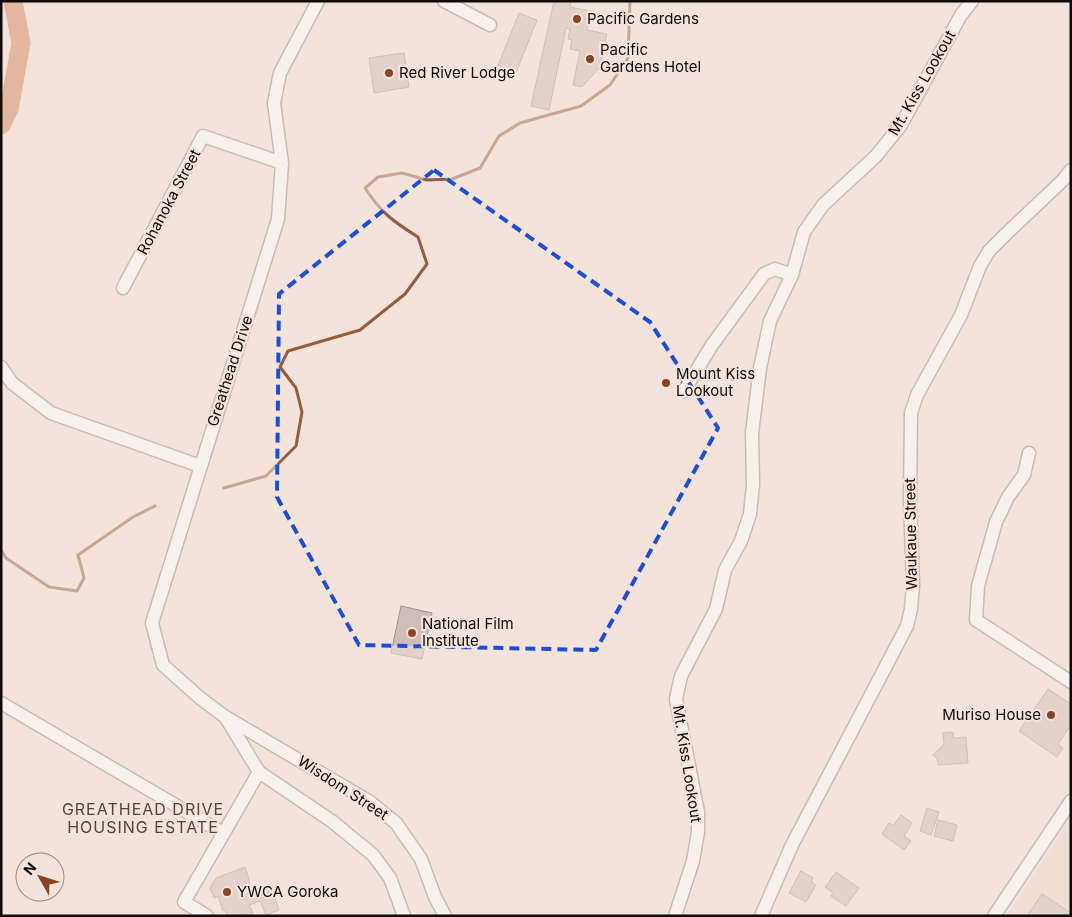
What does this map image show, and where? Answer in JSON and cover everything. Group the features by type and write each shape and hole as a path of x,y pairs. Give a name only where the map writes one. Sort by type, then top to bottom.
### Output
{"street":[{"name":"Greathead Drive","path":"224,716 163,666 152,623 278,219 282,163 274,103 280,74 318,1"},
{"path":"444,1 490,25"},
{"name":"Mt. Kiss Lookout","path":"675,916 693,861 698,832 698,812 676,699 680,676 716,609 725,570 741,541 750,514 753,485 752,433 760,368 770,321 792,275 804,232 823,205 876,156 901,125 961,16 972,1"},
{"name":"Rohanoka Street","path":"123,288 204,136 282,163"},
{"name":"Waukaue Street","path":"762,916 792,845 907,626 911,610 913,585 910,500 911,414 917,395 961,315 980,266 990,251 1071,170"},
{"path":"684,391 712,345 764,274 775,269 792,275"},
{"path":"1,366 12,383 51,413 200,466"},
{"path":"1029,453 1024,474 1008,496 996,522 978,586 976,620 1071,682"},
{"path":"1,703 223,833"},
{"path":"224,716 259,772 333,822 372,854 390,878 404,916"},
{"name":"Wisdom Street","path":"224,716 370,802 396,823 421,859 434,896 444,916"},
{"path":"207,916 184,902 259,772"},
{"path":"994,916 1071,801"}],"highlighted area":[{"path":"434,170 650,322 718,428 596,650 359,645 277,497 279,294"}],"shaded area":[{"path":"1071,818 1071,916 1007,916"}],"building":[{"name":"Pacific Gardens Hotel","path":"554,1 571,1 570,7 591,11 587,30 607,34 600,67 582,87 573,85 580,51 570,49 572,40 568,39 570,29 566,28 549,110 531,106"},
{"path":"519,13 537,20 515,75 497,68"},
{"name":"Red River Lodge","path":"404,53 409,87 374,93 369,58"},
{"name":"National Film Institute","path":"401,606 432,613 422,659 391,653"},
{"name":"Muriso House","path":"1048,689 1071,704 1071,725 1058,744 1063,748 1057,757 1019,731"},
{"path":"953,732 953,738 966,737 968,763 938,765 937,758 933,755 944,744 943,733"},
{"path":"927,808 939,812 931,835 920,831"},
{"path":"901,815 912,823 904,836 911,841 904,850 882,834 889,823 893,826"},
{"path":"938,820 957,825 953,841 934,836"},
{"name":"YWCA Goroka","path":"245,867 250,882 240,886 243,895 270,885 279,910 266,915 260,901 249,905 253,914 227,916 225,910 223,911 218,896 214,898 210,888 216,878"},
{"path":"801,871 813,878 811,882 816,885 806,902 789,893"},
{"path":"836,872 859,888 846,906 831,896 833,893 825,887"},
{"path":"1042,894 1071,913 1071,916 1049,916 1046,914 1044,916 1027,916"}],"waterway":[{"path":"1,125 9,109 21,43 13,1"},
{"path":"224,488 266,476 296,446 302,412 296,388 280,367 288,351 360,330 405,294 427,264 418,237 388,216 365,188 378,177 402,173 427,180 452,179 480,168 499,136 520,123 581,106 610,85 628,58 630,1"},
{"path":"1,550 6,558 49,587 77,591 84,578 78,555 133,517 155,506"}],"place":[{"name":"Pacific Gardens","path":"577,19"},
{"name":"Pacific Gardens Hotel","path":"590,59"},
{"name":"Red River Lodge","path":"389,73"},
{"name":"Mount Kiss Lookout","path":"666,383"},
{"name":"National Film Institute","path":"412,633"},
{"name":"Muriso House","path":"1051,715"},
{"name":"YWCA Goroka","path":"227,892"}],"district":[{"name":"GREATHEAD DRIVE HOUSING ESTATE","path":"143,818"}]}
